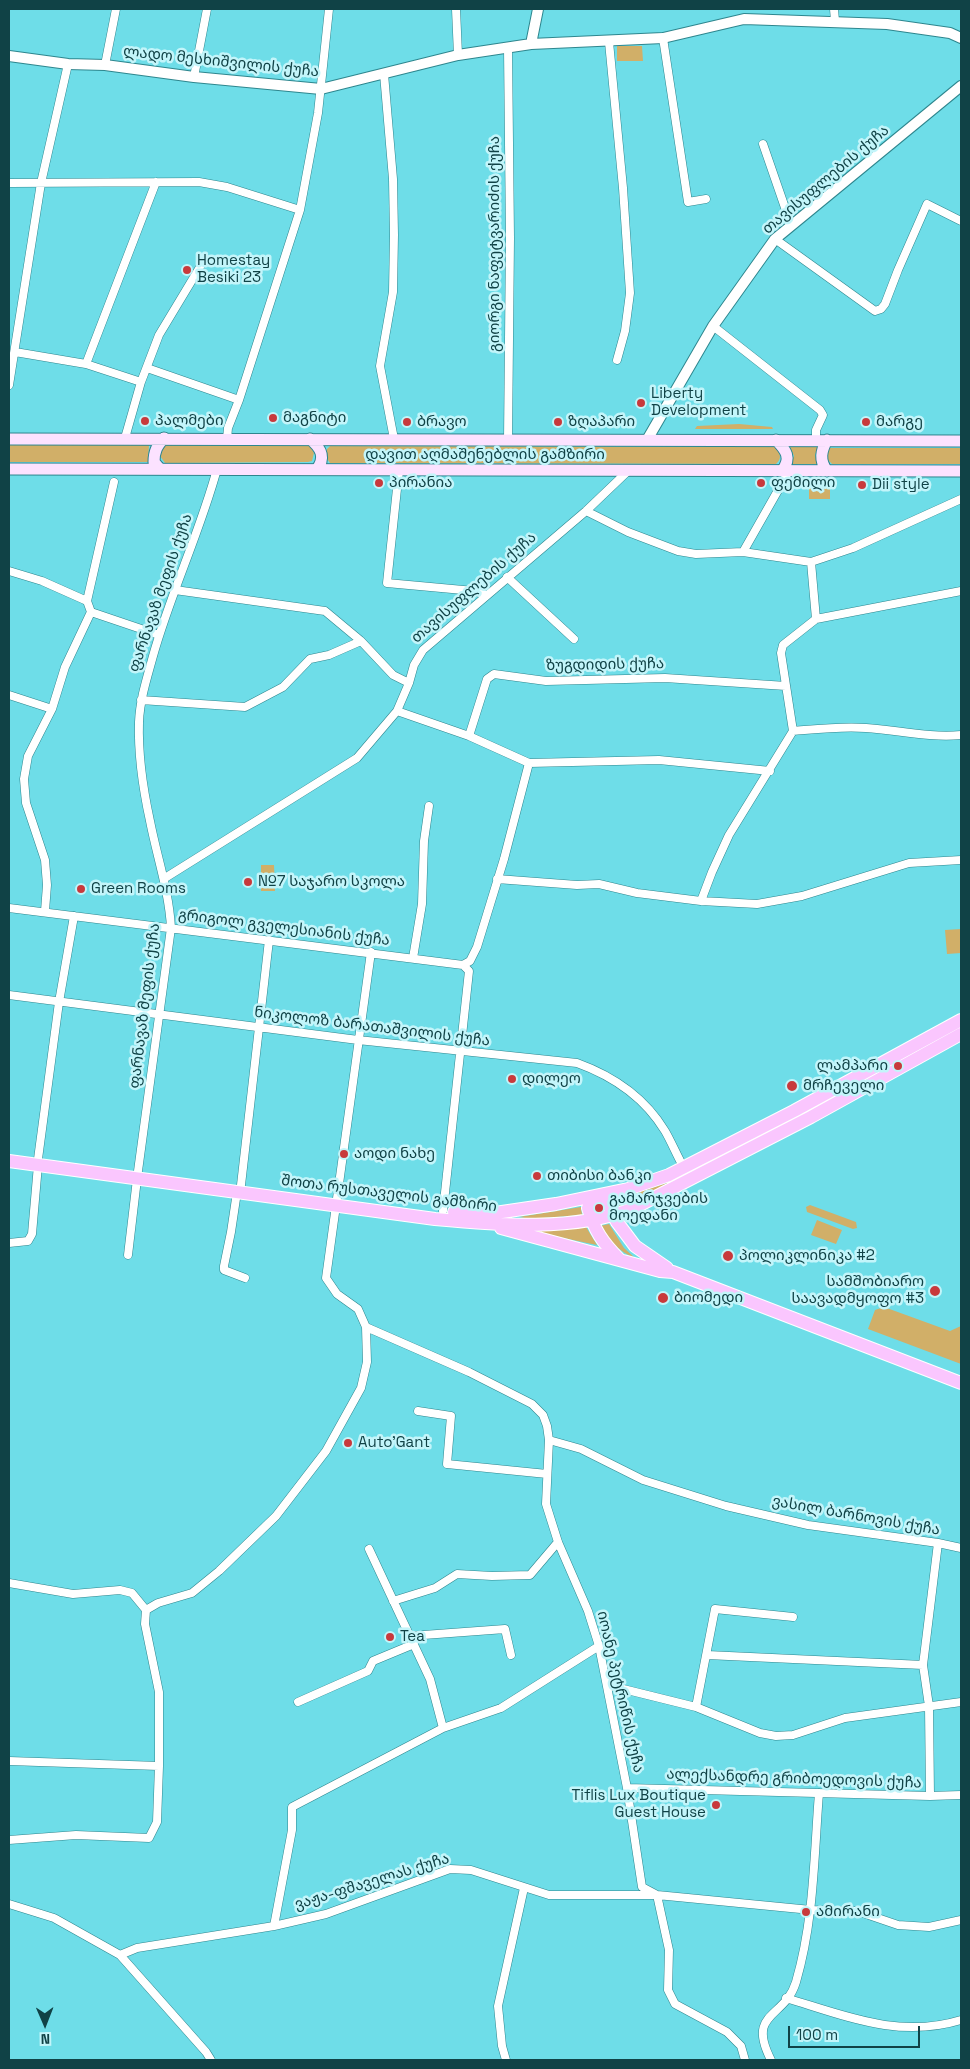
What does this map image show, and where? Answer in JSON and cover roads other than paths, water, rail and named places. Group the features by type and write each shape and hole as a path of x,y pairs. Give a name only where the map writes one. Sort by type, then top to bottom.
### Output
{"main road":[{"path":"159,468 154,462 154,454 157,446 164,438"},
{"name":"დავით აღმაშენებლის გამზირი","path":"9,439 961,441"},
{"path":"310,439 320,447 322,455 321,464 317,469"},
{"path":"776,440 784,448 788,456 786,471"},
{"path":"821,440 822,464 827,471"},
{"name":"დავით აღმაშენებლის გამზირი","path":"9,469 961,471"},
{"name":"შოთა რუსთაველის გამზირი","path":"9,1161 38,1162 337,1201 466,1214 495,1213 533,1208 595,1197 637,1186 684,1168 961,1020"},
{"name":"შოთა რუსთაველის გამზირი","path":"337,1201 435,1219 487,1224 564,1223 591,1221 614,1216 676,1187 811,1117 961,1034"},
{"name":"შოთა რუსთაველის გამზირი","path":"9,1155 38,1162"},
{"path":"619,1259 603,1242 591,1221 588,1208 595,1197 607,1202 627,1238 635,1246 674,1272 961,1383"},
{"path":"487,1224 660,1271 674,1272"}],"street":[{"path":"105,65 116,9"},
{"path":"194,77 207,9"},
{"path":"227,438 228,428 239,400 300,210 321,89 329,9"},
{"path":"456,9 458,55"},
{"path":"531,44 538,9"},
{"path":"834,9 835,21"},
{"name":"ლადო მესხიშვილის ქუჩა","path":"9,56 68,64 105,65 194,77 321,89 458,55 531,44 610,42 662,38 744,19 887,24 950,33 961,38"},
{"path":"662,38 688,202 706,199"},
{"path":"610,42 624,188 630,293 625,331 617,360"},
{"name":"გიორგი ნაფეტვარიძის ქუჩა","path":"508,48 510,238 508,440"},
{"path":"9,385 41,183 68,64"},
{"path":"384,74 393,179 394,235 392,292 380,366 383,390 394,431 394,439"},
{"name":"თავისუფლების ქუჩა","path":"647,440 713,326 775,239 961,86"},
{"path":"764,144 791,225"},
{"path":"86,364 156,182"},
{"path":"9,183 199,182 227,188 300,210"},
{"path":"775,239 875,311 881,309 885,304 927,204 961,221"},
{"path":"125,438 141,382 159,336 200,267"},
{"path":"713,326 820,410 823,415 816,430 821,440"},
{"path":"9,329 18,331"},
{"path":"15,352 86,364 141,382"},
{"path":"147,368 239,400"},
{"name":"ფარნავაზ მეფის ქუჩა","path":"128,1255 137,1175 171,928 170,905 165,878 149,820 144,785 139,742 141,700 159,636 217,469"},
{"path":"400,470 387,583 474,591 486,595"},
{"name":"თავისუფლების ქუჩა","path":"165,878 357,758 397,711 409,683 414,665 423,650 586,511 629,470"},
{"path":"743,552 786,471"},
{"path":"45,911 47,886 46,860 26,803 24,779 28,756 52,709 65,667 91,612 87,601 114,482"},
{"path":"586,511 628,532 678,551 696,554 743,552 812,562 853,548 961,499"},
{"path":"812,562 816,620"},
{"path":"9,571 42,581 87,601"},
{"path":"507,577 574,638"},
{"path":"175,590 325,611 361,641 393,675 409,683"},
{"path":"701,902 712,872 729,836 793,731 781,649 816,620 961,591"},
{"path":"91,612 159,636"},
{"path":"141,700 245,706 283,687 310,659 329,655 361,641"},
{"name":"ზუგდიდის ქუჩა","path":"469,736 487,679 494,674 546,681 665,678 786,686"},
{"path":"9,695 52,709"},
{"path":"397,711 469,736 529,763 659,760 770,771"},
{"path":"793,731 828,728 864,728 918,734 961,735"},
{"path":"443,1211 469,971 463,964 470,961 477,947 504,859 529,763"},
{"path":"413,958 422,904 424,841 429,806"},
{"path":"497,879 577,885 599,884 637,893 701,902 757,904 802,896 909,863 961,860"},
{"name":"გრიგოლ გველესიანის ქუჩა","path":"9,908 463,964"},
{"path":"9,1243 28,1241 32,1234 38,1162 59,1002 74,916"},
{"path":"245,1278 224,1270 224,1266 239,1189 269,940"},
{"path":"146,1610 158,1603 192,1593 219,1571 276,1516 326,1451 361,1388 367,1362 366,1327 358,1309 337,1294 326,1278 371,952"},
{"name":"ნიკოლოზ ბარათაშვილის ქუჩა","path":"9,995 358,1040 577,1063 597,1070 643,1102 665,1131 684,1168"},
{"name":"იოანე პეტრიწის ქუჩა","path":"366,1327 469,1372 532,1404 543,1415 549,1440 546,1504 558,1542 588,1611 599,1646 627,1788 642,1887"},
{"path":"418,1411 451,1416 447,1464 547,1474"},
{"name":"ვასილ ბარნოვის ქუჩა","path":"549,1440 581,1449 642,1480 726,1506 808,1525 938,1543 961,1548"},
{"path":"394,1600 435,1588 457,1574 492,1576 530,1575 558,1542"},
{"path":"930,1796 929,1706 923,1665 938,1543"},
{"path":"368,1549 394,1600 430,1680 443,1728"},
{"path":"9,1583 73,1594 120,1590 132,1594 146,1610 145,1624 159,1692 159,1766 156,1822 149,1838 76,1835 9,1840"},
{"path":"696,1707 715,1609 793,1617"},
{"path":"410,1636 505,1629 511,1655"},
{"path":"298,1702 368,1671 374,1661 414,1644"},
{"path":"274,1926 292,1830 292,1807 443,1728 501,1708 599,1646"},
{"path":"707,1654 923,1665"},
{"path":"607,1685 696,1707 760,1733 776,1736 793,1735 845,1718 961,1702"},
{"path":"9,1761 159,1766"},
{"name":"ალექსანდრე გრიბოედოვის ქუჩა","path":"627,1788 930,1796 961,1795"},
{"path":"771,2060 764,2046 762,2030 796,1984 811,1910 819,1793"},
{"name":"ვაჟა-ფშაველას ქუჩა","path":"120,1955 137,1948 274,1926 326,1914 450,1869 471,1870 548,1895 657,1895 811,1910 857,1911 898,1925 929,1926 961,1920"},
{"path":"631,1895 642,1887 657,1895 669,1950 668,1990 675,2004 727,2032 741,2046 745,2060"},
{"path":"506,2060 502,2046 498,2006 524,1888"},
{"path":"9,1904 54,1918 120,1955 211,2060"},
{"path":"786,1998 890,2027 915,2029 943,2026 961,2020"}],"place":[{"name":"Homestay Besiki 23","path":"187,270"},
{"name":"Liberty Development","path":"641,403"},
{"name":"მაგნიტი","path":"273,418"},
{"name":"პალმები","path":"145,421"},
{"name":"ბრავო","path":"407,422"},
{"name":"ზღაპარი","path":"558,422"},
{"name":"მარგე","path":"866,422"},
{"name":"პირანია","path":"379,483"},
{"name":"ფემილი","path":"761,483"},
{"name":"Dii style","path":"862,485"},
{"name":"№7 საჯარო სკოლა","path":"248,882"},
{"name":"Green Rooms","path":"81,889"},
{"name":"ლამპარი","path":"898,1066"},
{"name":"დილეო","path":"512,1079"},
{"name":"მრჩეველი","path":"792,1086"},
{"name":"აოდი ნახე","path":"344,1154"},
{"name":"თიბისი ბანკი","path":"537,1176"},
{"name":"გამარჯვების მოედანი","path":"599,1208"},
{"name":"პოლიკლინიკა #2","path":"728,1256"},
{"name":"სამშობიარო საავადმყოფო #3","path":"935,1291"},
{"name":"ბიომედი","path":"663,1298"},
{"name":"Auto'Gant","path":"348,1443"},
{"name":"Tea","path":"390,1637"},
{"name":"Tiflis Lux Boutique Guest House","path":"716,1805"},
{"name":"ამირანი","path":"806,1912"}]}
